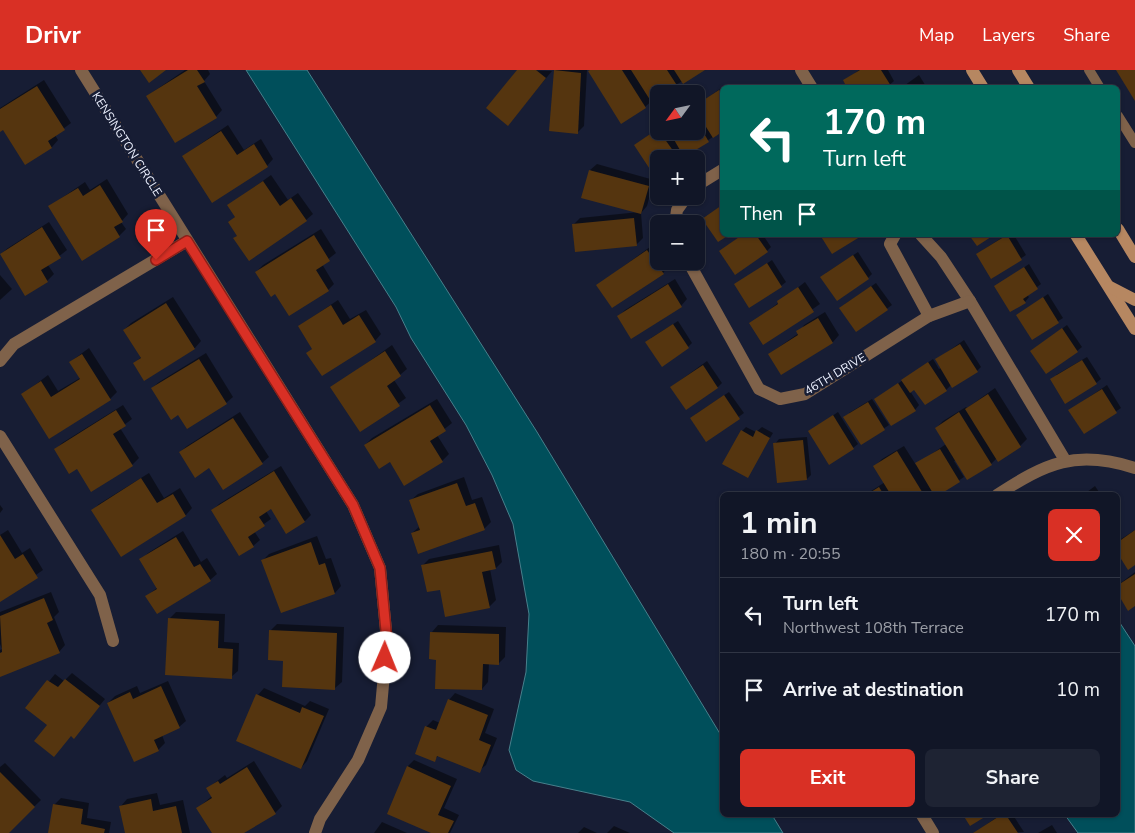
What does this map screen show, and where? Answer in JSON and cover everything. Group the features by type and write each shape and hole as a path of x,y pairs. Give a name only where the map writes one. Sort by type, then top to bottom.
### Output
{"main road":[{"path":"972,70 981,85"},
{"path":"1018,70 1027,85"},
{"path":"1120,232 1135,257"},
{"path":"1077,237 1135,329"},
{"path":"1108,286 1135,300"}],"street":[{"name":"KENSINGTON CIRCLE","path":"81,70 353,505 380,568 387,641 381,707 358,760 320,819 315,833"},
{"path":"801,70 810,85"},
{"path":"705,180 720,171"},
{"path":"894,237 890,244 928,316"},
{"path":"923,237 941,256 970,301 1064,460"},
{"path":"0,361 14,344 187,241"},
{"name":"46TH DRIVE","path":"693,270 759,389 780,399 805,394 928,316 970,301"},
{"path":"0,436 100,595 113,641"},
{"path":"1002,492 1025,477 1064,460 1118,463 1135,468"},
{"path":"923,817 933,833"}],"lane":[{"path":"1089,70 1098,85"},
{"path":"1120,119 1135,144"}],"shaded area":[{"path":"246,70 307,70 537,432 720,734 720,817 773,817 783,833 674,833 630,802 533,781 516,770 509,750 526,672 529,614 513,524 492,475 466,425 411,338 396,307"},
{"path":"1120,623 1135,646 1135,833 1078,833 1066,817 1120,817"}],"building":[{"path":"140,70 166,70 149,83"},
{"path":"188,70 197,70 205,82 197,86 217,118 175,143 146,96"},
{"path":"517,70 536,70 546,78 508,126 486,108"},
{"path":"554,70 581,73 578,134 549,131"},
{"path":"622,70 646,108 621,124 588,71"},
{"path":"631,70 667,70 677,85 650,85 650,100"},
{"path":"674,70 705,70 683,84"},
{"path":"860,70 881,70 890,85 846,85 843,80"},
{"path":"1116,70 1135,70 1135,101"},
{"path":"37,86 65,130 48,141 52,148 25,165 3,130 0,132 0,109"},
{"path":"719,90 720,133 713,138 705,125 705,99"},
{"path":"221,131 237,155 254,144 268,167 212,203 182,156"},
{"path":"650,134 650,140 665,140 673,150 650,150 650,169 634,145"},
{"path":"705,135 709,142 696,150 680,150 674,140 705,140"},
{"path":"589,170 649,186 641,214 581,198"},
{"path":"263,181 280,206 291,198 307,221 249,261 233,238 237,236 228,222 235,217 227,205"},
{"path":"100,185 123,222 114,227 120,237 82,261 48,206 78,188 83,196"},
{"path":"720,206 720,237 726,237 718,242 705,223 705,217"},
{"path":"634,218 637,246 575,252 572,224"},
{"path":"42,227 61,258 41,270 48,282 25,296 0,254"},
{"path":"314,235 330,261 316,270 329,291 289,316 275,294 271,297 255,272"},
{"path":"739,237 757,237 768,252 735,275 719,251"},
{"path":"821,237 860,237 832,254"},
{"path":"970,237 991,237 977,246"},
{"path":"1004,237 1008,237 1022,260 991,279 976,254"},
{"path":"647,250 650,254 650,270 661,270 664,274 612,308 596,285"},
{"path":"853,255 869,279 837,301 820,277"},
{"path":"767,263 782,287 749,308 734,284"},
{"path":"1024,267 1038,289 1023,299 1026,303 1010,312 994,286"},
{"path":"668,284 682,307 631,339 617,316"},
{"path":"871,286 888,310 856,332 839,308"},
{"path":"798,287 814,312 763,345 749,323 778,304 777,301"},
{"path":"1043,297 1059,323 1032,340 1016,315"},
{"path":"166,303 195,349 144,381 133,363 141,358 123,330"},
{"path":"331,305 343,325 359,315 376,342 322,376 306,353 312,349 298,326"},
{"path":"818,318 833,343 781,375 768,354 798,335 796,331"},
{"path":"673,324 689,348 662,367 645,342"},
{"path":"1062,328 1078,352 1046,374 1030,351"},
{"path":"960,344 978,372 952,388 935,359"},
{"path":"385,351 401,376 387,386 400,406 360,432 330,387"},
{"path":"82,354 111,400 49,439 21,394 41,381 51,397 80,379 69,362"},
{"path":"199,359 227,404 187,429 178,415 171,420 151,388"},
{"path":"1082,360 1097,384 1065,404 1050,379"},
{"path":"928,362 947,391 925,405 914,390 910,393 901,380"},
{"path":"703,365 718,388 686,410 670,387"},
{"path":"898,383 916,411 891,426 874,399"},
{"path":"1102,389 1117,413 1084,434 1068,410"},
{"path":"988,394 1021,447 998,462 965,409"},
{"path":"724,395 740,419 706,442 690,418"},
{"path":"868,402 885,430 861,445 843,417"},
{"path":"430,405 446,431 430,441 443,462 404,486 390,462 379,469 364,445"},
{"path":"116,410 126,426 113,434 133,466 91,492 77,469 69,474 54,449"},
{"path":"959,412 992,465 967,480 935,428"},
{"path":"833,415 854,449 829,465 808,431"},
{"path":"233,418 263,464 223,490 209,468 195,478 179,452"},
{"path":"741,430 753,437 756,430 770,438 748,478 722,464"},
{"path":"803,440 807,480 777,483 773,443"},
{"path":"940,449 960,482 944,492 932,492 915,463"},
{"path":"897,451 922,492 889,492 873,466"},
{"path":"274,471 305,522 286,534 271,509 259,517 265,526 248,537 254,547 239,556 211,510"},
{"path":"141,478 157,503 173,494 186,516 121,557 91,510"},
{"path":"457,483 466,506 475,503 485,530 418,554 411,533 420,530 409,500"},
{"path":"879,487 882,492 871,492"},
{"path":"1135,530 1135,565 1128,570 1120,557 1120,541"},
{"path":"0,535 15,559 23,554 38,578 0,602"},
{"path":"176,537 194,567 200,564 211,581 157,614 145,596 157,589 139,559"},
{"path":"311,542 319,565 325,563 335,594 281,613 261,560"},
{"path":"492,551 496,569 482,572 490,608 445,617 440,590 427,592 421,565"},
{"path":"1135,574 1135,606 1128,611 1120,597 1120,584"},
{"path":"44,598 53,620 47,623 60,653 0,677 0,653 2,652 0,616"},
{"path":"168,618 219,621 218,648 233,649 232,679 165,675"},
{"path":"269,630 337,633 335,690 282,687 283,661 268,660"},
{"path":"430,632 499,634 499,665 483,664 482,690 435,689 436,660 429,659"},
{"path":"65,679 100,706 74,739 71,736 54,757 34,741 47,725 25,708 47,680 58,687"},
{"path":"161,686 180,728 154,740 159,751 134,762 107,703 130,692 133,699"},
{"path":"256,694 300,713 302,707 324,716 301,769 236,741"},
{"path":"448,699 488,715 479,740 491,745 480,773 437,756 435,762 415,754 425,726 436,730"},
{"path":"407,766 451,786 438,815 454,821 448,833 431,833 387,814"},
{"path":"247,767 276,814 244,833 212,833 196,808 212,798 206,788 218,781 220,784"},
{"path":"0,772 35,807 9,833 0,833"},
{"path":"151,799 153,811 176,806 182,833 125,833 119,806"},
{"path":"53,804 83,809 81,824 105,829 104,833 48,833"},
{"path":"964,817 985,817 970,826"},
{"path":"998,817 1007,817 1018,833 973,833"}],"route":[{"path":"156,260 187,241 353,505 380,568 387,641 385,658"}]}
